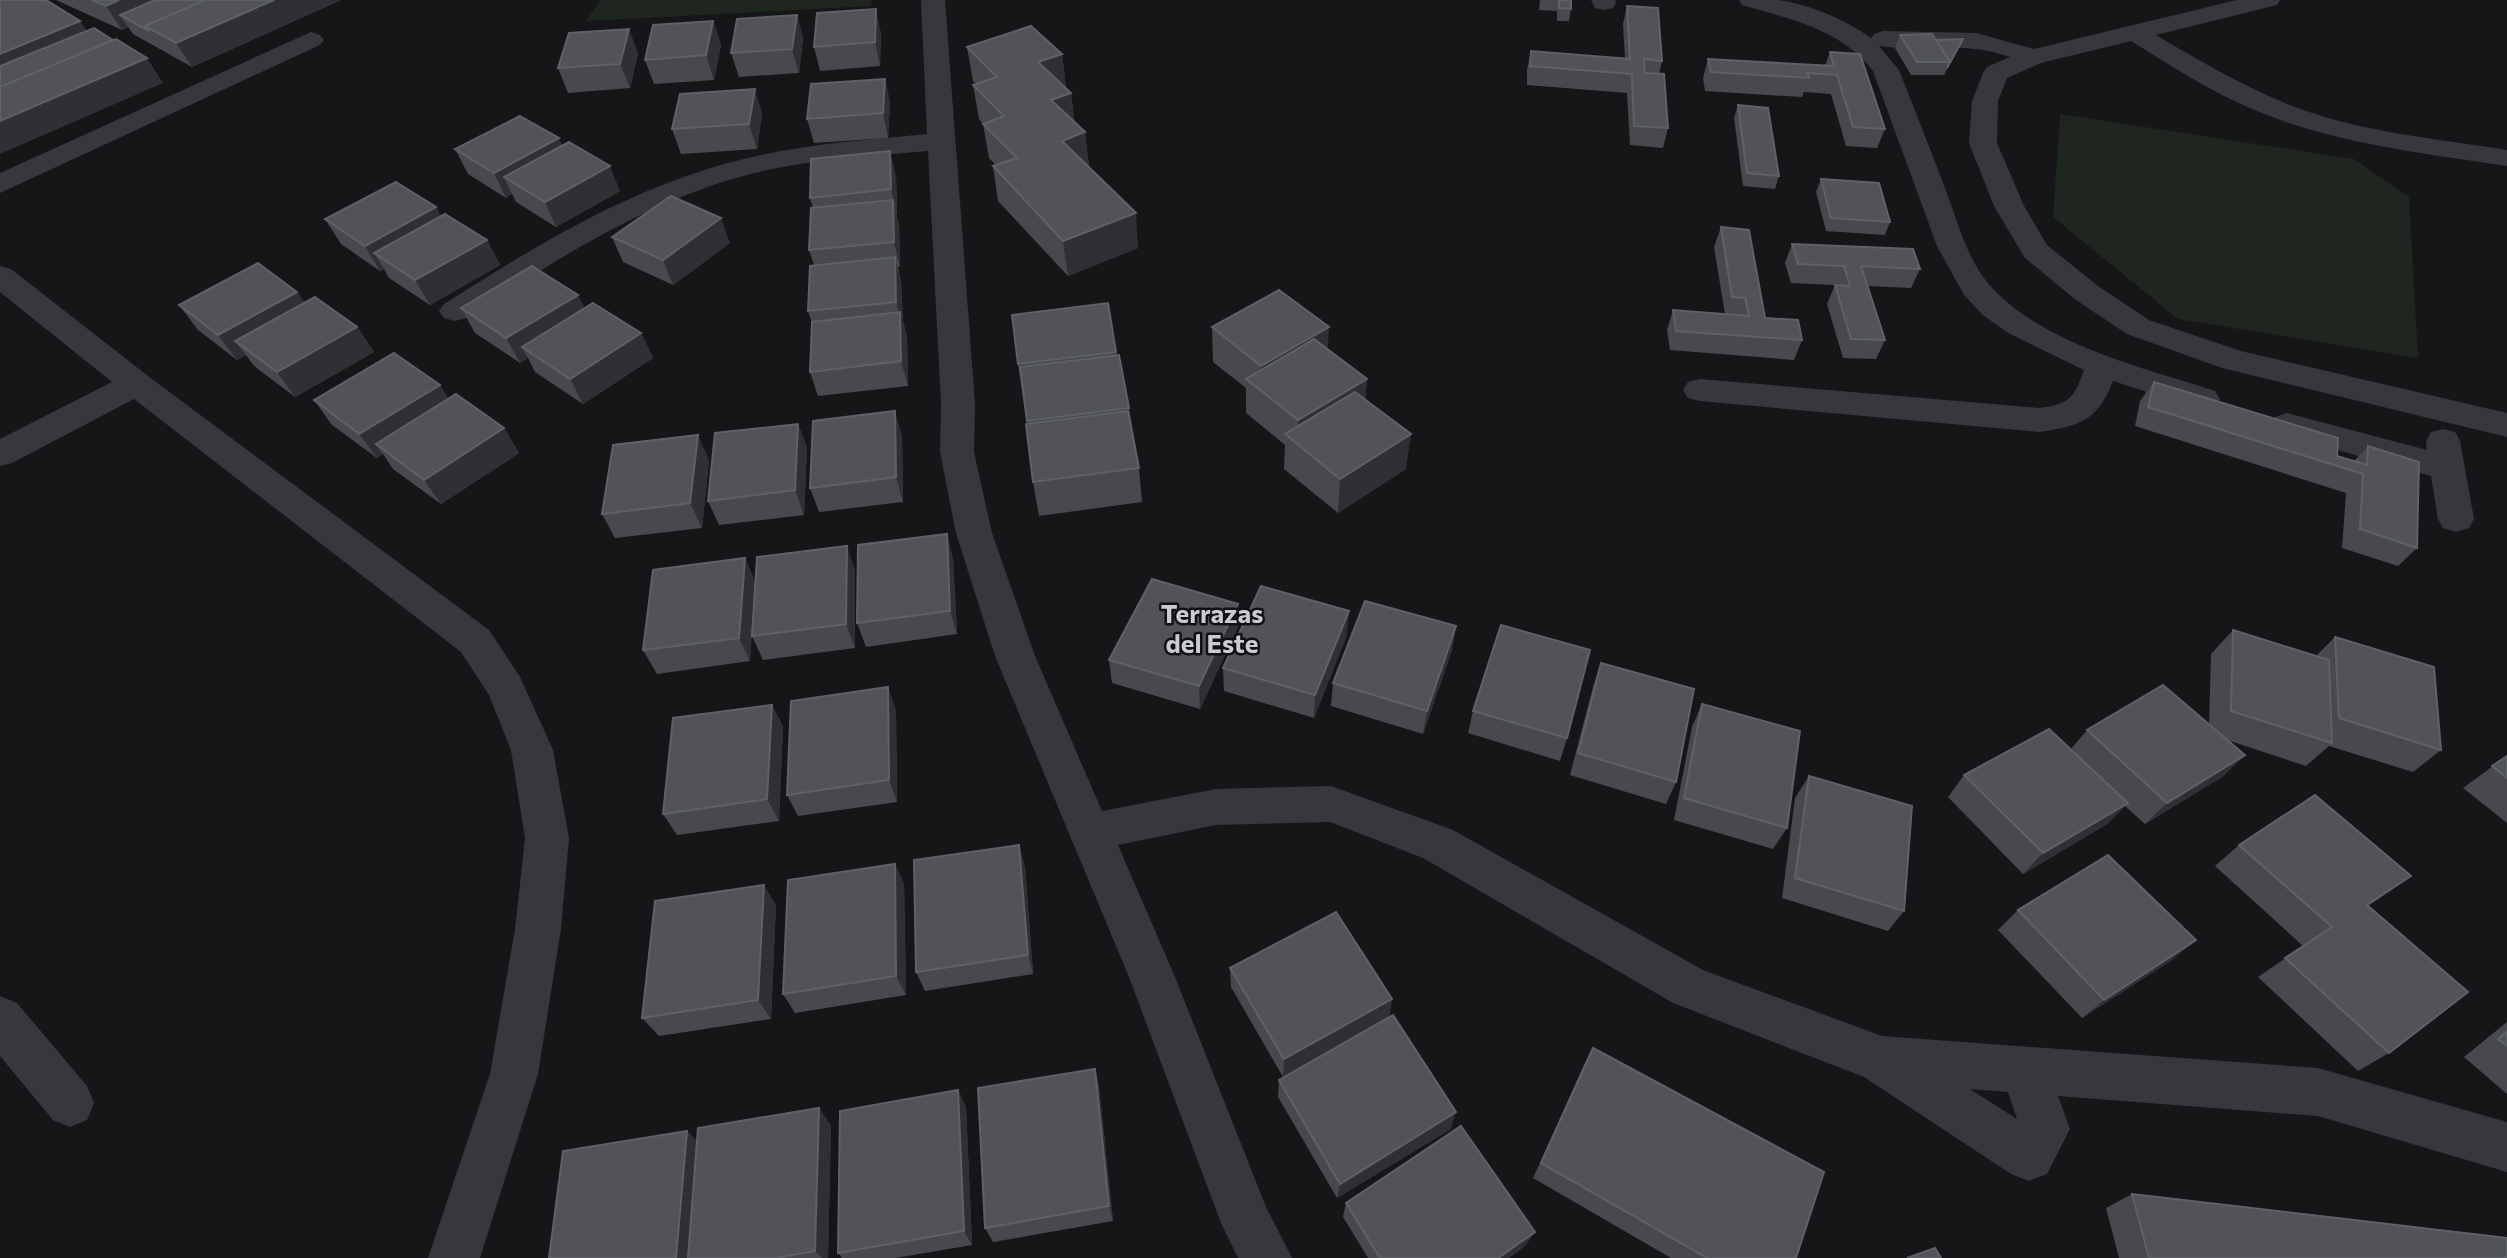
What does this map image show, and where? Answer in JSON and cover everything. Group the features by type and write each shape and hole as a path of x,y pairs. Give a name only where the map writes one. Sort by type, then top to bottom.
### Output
{"street":[{"path":"933,0 958,404 957,452 974,533 1015,656 1152,977 1247,1223 1266,1258"},
{"path":"1751,0 1837,28 1859,40 1876,55 1886,70 1955,253 1974,287 1993,307 2042,338 2102,366 2244,412 2448,468"},
{"path":"2268,0 2032,57 1996,73 1985,101 1983,143 2009,206 2036,251 2087,293 2138,327 2234,360 2507,425"},
{"path":"2134,32 2223,85 2266,106 2324,126 2507,158"},
{"path":"1859,40 1975,39 2003,45 2032,57"},
{"path":"0,184 311,40"},
{"path":"455,312 559,245 618,215 683,188 746,167 834,152 940,141"},
{"path":"0,276 136,384 475,641 506,688 532,750 547,838 538,929 514,1074 454,1258"},
{"path":"1700,390 2039,420 2069,416 2083,408 2094,392 2102,366"},
{"path":"0,454 136,384"},
{"path":"2437,408 2456,519"},
{"path":"1091,832 1216,807 1331,804 1438,844 1689,987 1880,1059 2029,1156 2045,1129 2025,1070"},
{"path":"0,1019 70,1103"},
{"path":"1880,1059 2318,1092 2507,1147"}],"shaded area":[{"path":"601,0 871,0 872,6 586,21"},
{"path":"2060,114 2354,159 2409,197 2418,358 2178,319 2053,217"}],"building":[{"path":"0,0 46,0 80,21 0,54"},
{"path":"92,0 119,0 106,6"},
{"path":"155,0 205,0 145,26 149,31 120,15"},
{"path":"205,0 274,0 176,43 145,26"},
{"path":"1559,0 1571,0 1571,9 1559,8"},
{"path":"1627,6 1658,8 1662,61 1644,59 1645,73 1664,74 1668,128 1634,126 1632,74 1530,66 1531,51 1630,59"},
{"path":"876,9 875,42 814,47 817,13"},
{"path":"797,15 792,49 731,53 737,19"},
{"path":"713,21 706,55 645,60 653,25"},
{"path":"1031,26 1062,54 1038,62 1071,93 1051,100 1085,132 1062,141 1136,213 1063,241 993,166 1017,158 983,124 1004,116 973,85 997,77 967,47"},
{"path":"94,28 113,40 0,87 0,66"},
{"path":"629,29 620,64 558,68 569,33"},
{"path":"1932,34 1950,62 1917,62 1900,35"},
{"path":"116,39 147,58 0,121 0,87"},
{"path":"1963,39 1947,68 1950,62 1936,40"},
{"path":"1830,52 1860,54 1885,129 1853,127 1837,75 1807,73 1809,78 1711,72 1708,59 1834,66"},
{"path":"885,79 883,113 807,119 811,84"},
{"path":"755,89 749,124 672,129 680,94"},
{"path":"1738,105 1768,108 1779,176 1747,173"},
{"path":"520,116 559,138 494,173 455,149"},
{"path":"569,142 610,166 545,202 504,177"},
{"path":"890,151 891,189 810,198 811,159"},
{"path":"1821,179 1879,183 1890,222 1831,218"},
{"path":"396,182 436,207 365,246 325,219"},
{"path":"671,196 721,218 663,260 612,237"},
{"path":"893,200 894,242 809,250 811,208"},
{"path":"445,214 487,240 415,280 374,253"},
{"path":"1721,227 1749,230 1765,318 1798,320 1802,340 1676,331 1673,310 1749,316 1745,298 1732,297"},
{"path":"1792,244 1913,249 1920,269 1861,266 1885,340 1851,339 1835,285 1850,286 1844,266 1798,264"},
{"path":"895,257 896,302 808,311 810,266"},
{"path":"258,263 297,292 218,335 179,305"},
{"path":"532,266 578,295 506,338 461,308"},
{"path":"1279,290 1329,327 1261,366 1212,327"},
{"path":"315,297 357,327 277,372 235,341"},
{"path":"593,303 641,333 570,379 522,347"},
{"path":"1108,303 1116,352 1018,364 1012,315"},
{"path":"900,312 901,361 810,372 812,322"},
{"path":"1314,339 1367,379 1298,420 1246,379"},
{"path":"394,353 440,385 359,434 314,400"},
{"path":"1119,355 1129,408 1027,421 1020,367"},
{"path":"2154,382 2338,438 2337,456 2367,465 2368,446 2419,462 2417,548 2360,529 2363,474 2148,407"},
{"path":"1355,392 1411,434 1340,479 1285,434"},
{"path":"456,394 504,428 424,480 376,444"},
{"path":"895,411 896,477 810,488 813,421"},
{"path":"1128,411 1139,468 1033,482 1026,424"},
{"path":"798,424 795,490 708,501 715,433"},
{"path":"698,435 690,503 602,514 613,445"},
{"path":"947,534 950,611 857,623 858,545"},
{"path":"847,546 846,624 752,636 757,557"},
{"path":"745,558 739,638 643,650 653,570"},
{"path":"1152,579 1238,604 1199,686 1109,660"},
{"path":"1261,586 1349,611 1315,695 1223,668"},
{"path":"1365,601 1456,626 1427,711 1333,683"},
{"path":"1501,625 1590,650 1567,738 1473,711"},
{"path":"2233,630 2329,660 2332,743 2231,711"},
{"path":"2335,637 2434,667 2441,750 2339,718"},
{"path":"1601,663 1694,689 1676,782 1578,753"},
{"path":"2163,685 2245,755 2167,803 2087,730"},
{"path":"888,687 889,780 787,795 791,701"},
{"path":"1702,704 1800,731 1787,828 1684,798"},
{"path":"772,705 767,799 663,814 673,718"},
{"path":"2049,729 2128,803 2043,853 1964,775"},
{"path":"2507,756 2507,778 2492,766"},
{"path":"1809,776 1912,806 1904,911 1795,878"},
{"path":"2315,795 2411,876 2367,905 2468,992 2389,1053 2285,958 2332,927 2239,845"},
{"path":"1019,845 1028,955 916,972 914,860"},
{"path":"2108,855 2196,940 2104,1000 2018,910"},
{"path":"895,864 896,976 783,994 788,880"},
{"path":"764,885 758,1000 642,1018 655,901"},
{"path":"1336,912 1392,999 1284,1059 1230,968"},
{"path":"1393,1015 1456,1112 1340,1184 1279,1080"},
{"path":"2507,1031 2507,1046 2498,1039"},
{"path":"1593,1048 1824,1172 1796,1258 1707,1258 1541,1163"},
{"path":"1095,1069 1109,1206 985,1228 978,1088"},
{"path":"958,1090 964,1231 838,1253 840,1111"},
{"path":"819,1108 815,1251 776,1258 688,1258 698,1128"},
{"path":"1461,1126 1535,1232 1498,1258 1380,1258 1346,1203"},
{"path":"687,1131 676,1258 549,1258 563,1151"},
{"path":"2132,1194 2507,1238 2507,1258 2149,1258"},
{"path":"1935,1248 1941,1258 1907,1258"}],"district":[{"name":"Terrazas del Este","path":"1212,629"}]}
